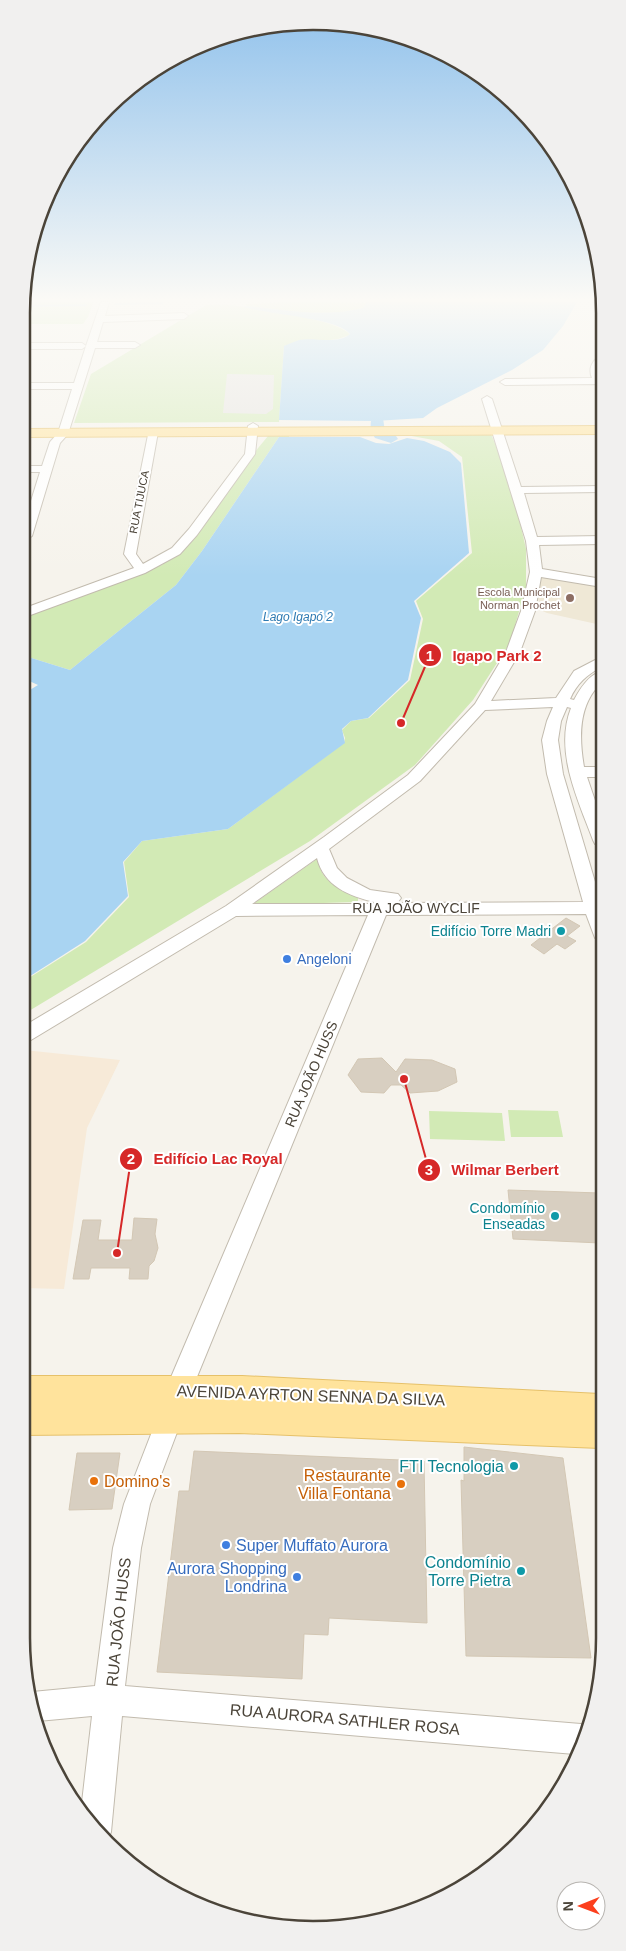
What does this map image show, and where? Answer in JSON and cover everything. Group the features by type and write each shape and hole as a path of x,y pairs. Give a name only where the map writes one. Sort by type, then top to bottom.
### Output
{"main road":[{"path":"497,428 596,425"},
{"path":"30,427 153,432 253,429"},
{"path":"30,432 58,428 497,428 596,430"},
{"name":"AVENIDA AYRTON SENNA DA SILVA","path":"30,1390 179,1389 242,1391 596,1409"},
{"name":"AVENIDA AYRTON SENNA DA SILVA","path":"30,1420 240,1418 596,1433"}],"street":[{"path":"31,502 48,469 66,393"},
{"path":"58,428 75,393"},
{"path":"30,1031 232,910 319,848 414,778 481,706 513,652 528,611 536,572 532,540 487,399"},
{"path":"30,612 141,570 176,551 193,532 250,454 253,429"},
{"name":"RUA TIJUCA","path":"141,570 130,554 153,432"},
{"path":"30,469 48,469"},
{"path":"517,490 596,489"},
{"path":"532,540 596,540"},
{"path":"536,572 596,582"},
{"path":"30,606 40,608"},
{"path":"596,664 579,674 561,702 551,730 550,749 555,774 596,900"},
{"path":"596,681 586,691 579,705 572,742 578,772 596,825"},
{"path":"481,706 561,702 579,705"},
{"path":"578,772 596,771"},
{"name":"RUA JOÃO WYCLIF","path":"319,848 326,854 329,870 337,878 382,903"},
{"name":"RUA JOÃO WYCLIF","path":"232,910 382,903 596,903"},
{"name":"RUA JOÃO HUSS","path":"179,1389 382,903"},
{"name":"RUA JOÃO HUSS","path":"96,1820 126,1548 137,1504 168,1418"},
{"name":"RUA AURORA SATHLER ROSA","path":"39,1706 110,1700 577,1739"}],"shaded area":[{"path":"225,393 273,393 273,409 266,414 223,413"},
{"name":"Escola Municipal Norman Prochet","path":"540,575 596,585 596,624 547,613 538,609"},
{"path":"30,1051 120,1060 87,1128 64,1289 30,1288"}],"green space":[{"path":"84,393 281,393 279,422 74,423"},
{"path":"289,434 289,437 279,437 202,551 176,585 70,670 30,658 30,612 162,565 268,436"},
{"path":"491,434 511,482 526,549 526,587 510,643 473,700 415,765 310,841 30,1010 30,977 86,942 129,897 124,862 142,841 228,829 344,743 345,738 342,730 351,721 369,718 410,680 423,619 416,601 472,553 462,457 439,441 406,435"},
{"path":"317,859 327,879 358,897 358,902 252,905"},
{"path":"508,1110 558,1111 563,1137 511,1137"},
{"path":"429,1111 502,1113 505,1141 430,1139"}],"water":[{"path":"281,393 467,393 437,408 423,418 375,421 279,420"},
{"name":"Lago Igapó 2","path":"279,437 360,437 376,443 389,444 407,438 424,441 450,452 461,463 469,553 414,601 421,618 408,680 368,718 351,721 342,729 345,743 228,829 142,841 123,862 128,896 85,941 30,976 30,690 38,685 30,681 30,658 70,670 176,585 202,551"}],"building":[{"name":"Edifício Torre Madri","path":"566,918 580,926 567,936 576,941 565,949 557,944 544,954 531,945"},
{"path":"382,1058 396,1072 405,1059 432,1060 455,1069 457,1082 438,1091 410,1093 401,1085 391,1085 384,1093 361,1092 348,1075 358,1059"},
{"name":"Condomínio Enseadas","path":"508,1190 596,1193 596,1243 513,1239"},
{"path":"134,1218 157,1219 155,1234 158,1248 154,1261 149,1266 148,1279 129,1279 130,1268 91,1268 89,1279 73,1279 83,1220 101,1220 98,1240 132,1240"},
{"name":"Condomínio Torre Pietra","path":"464,1447 563,1458 591,1658 466,1656 461,1480 464,1481"},
{"name":"Aurora Shopping Londrina","path":"194,1451 424,1461 427,1623 329,1618 328,1635 304,1634 302,1679 157,1672 179,1491 189,1491"},
{"name":"Domino's","path":"77,1453 120,1453 112,1509 69,1510"}],"waterway":[{"path":"391,439 380,435 377,429 377,417 395,396"}],"place":[{"name":"Escola Municipal Norman Prochet","path":"570,598"},
{"name":"Igapo Park 2","path":"401,723"},
{"name":"Edifício Torre Madri","path":"561,931"},
{"name":"Angeloni","path":"287,959"},
{"name":"Wilmar Berbert","path":"404,1079"},
{"name":"Condomínio Enseadas","path":"555,1216"},
{"name":"Edifício Lac Royal","path":"117,1253"},
{"name":"FTI Tecnologia","path":"514,1466"},
{"name":"Domino's","path":"94,1481"},
{"name":"Restaurante Villa Fontana","path":"401,1484"},
{"name":"Super Muffato Aurora","path":"226,1545"},
{"name":"Condomínio Torre Pietra","path":"521,1571"},
{"name":"Aurora Shopping Londrina","path":"297,1577"}]}
